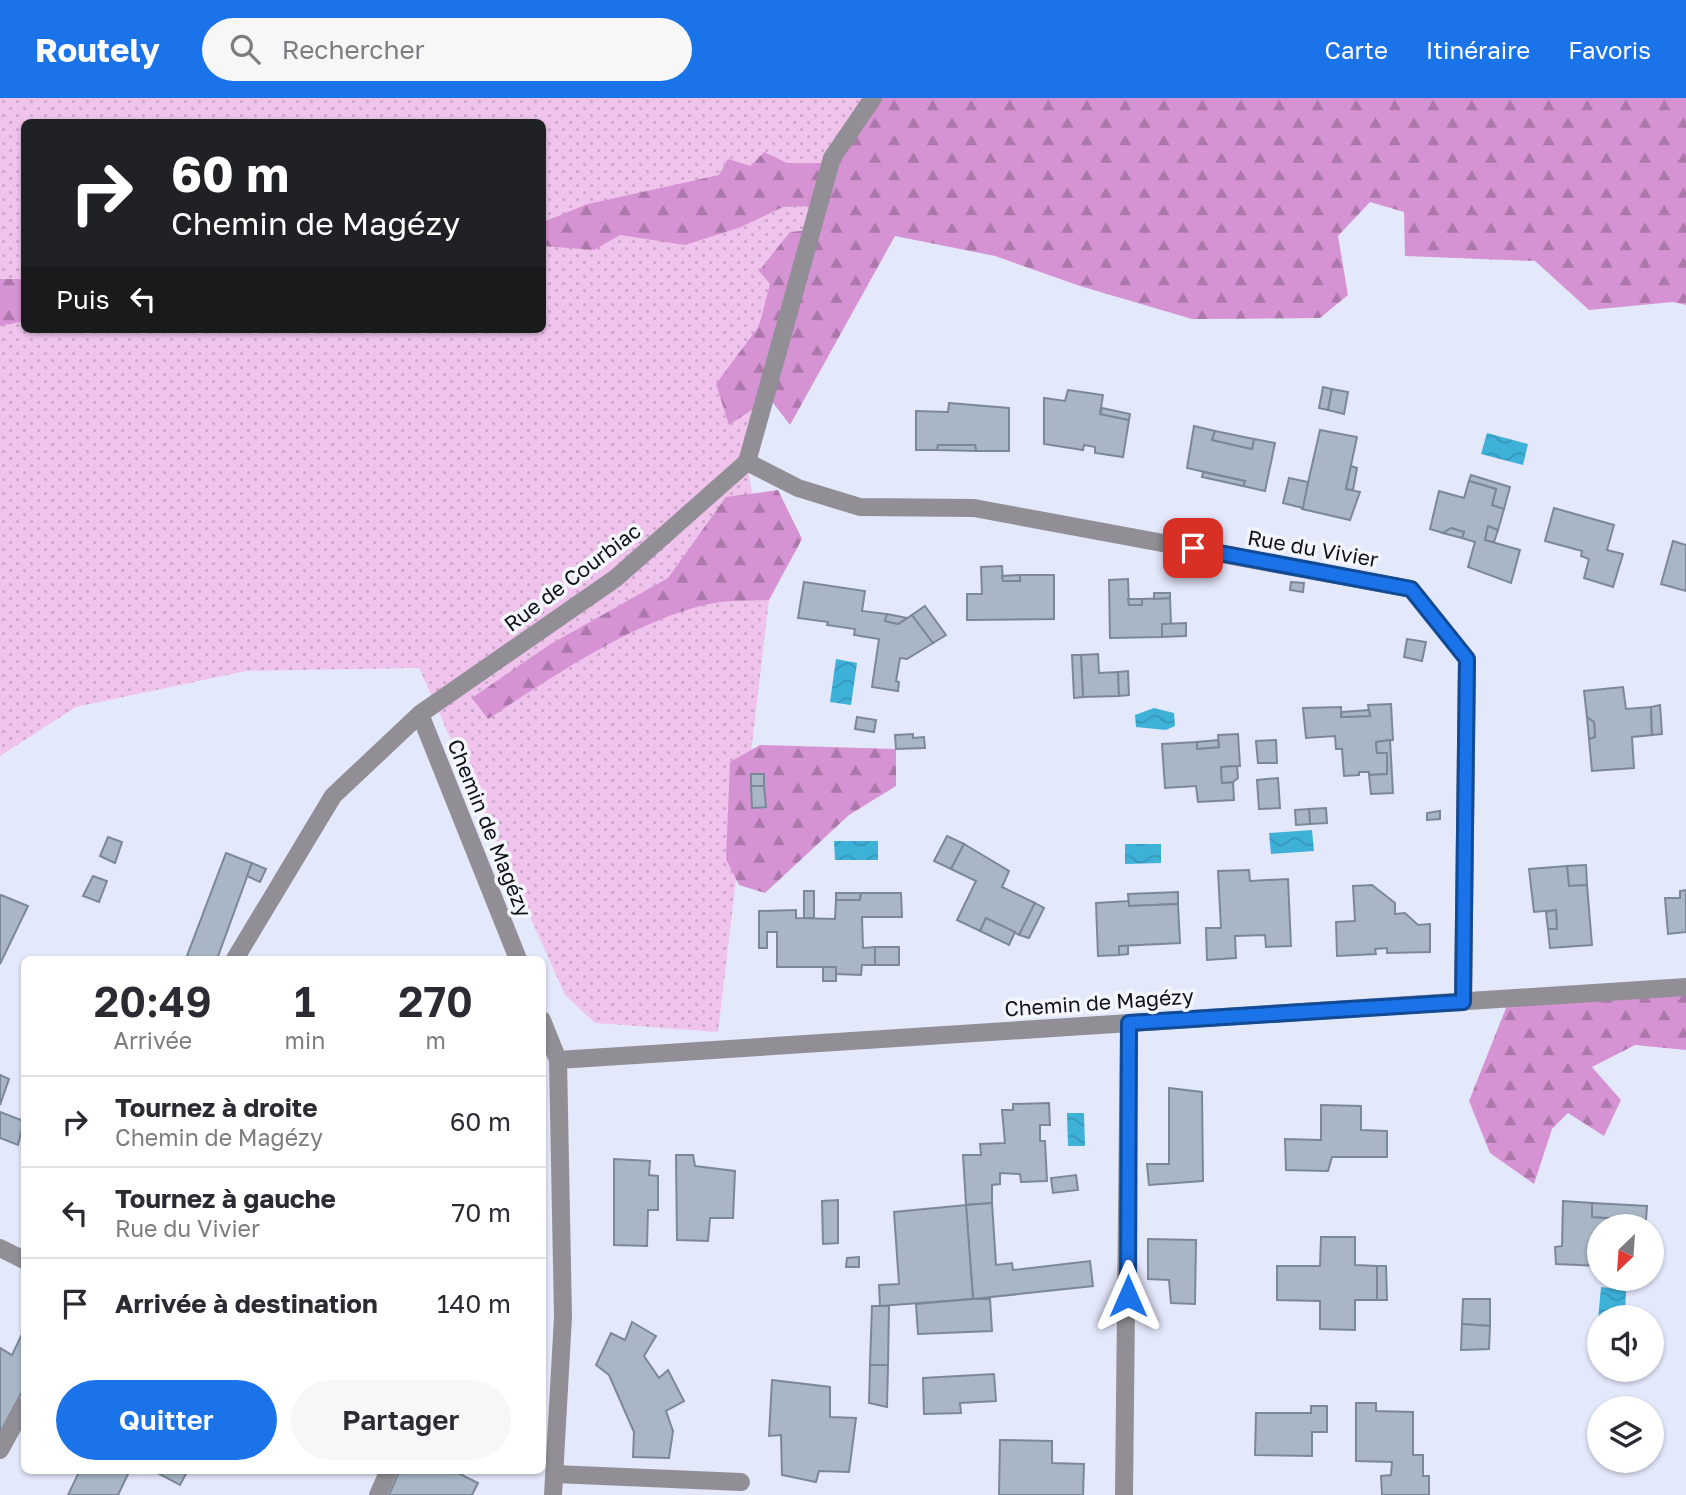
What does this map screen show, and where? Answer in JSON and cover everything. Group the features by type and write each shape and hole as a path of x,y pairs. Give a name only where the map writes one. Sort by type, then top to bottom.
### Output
{"street":[{"path":"747,462 832,158 873,98"},
{"name":"Rue de Courbiac","path":"237,956 333,796 420,714 616,578 747,462"},
{"name":"Rue du Vivier","path":"747,462 798,488 860,507 974,508 1411,589 1467,659 1463,1002"},
{"name":"Chemin de Magézy","path":"420,714 517,956"},
{"name":"Chemin de Magézy","path":"558,1059 1686,987"},
{"path":"1124,1495 1129,1023"},
{"path":"546,1030 558,1059 563,1317 553,1495"},
{"path":"0,1248 21,1258"},
{"path":"0,1450 21,1412"},
{"path":"378,1495 386,1474"},
{"path":"555,1474 741,1482"}],"shaded area":[{"path":"0,98 873,98 747,462 769,600 718,1032 595,1023 565,995 419,668 246,671 76,707 0,756"}],"green space":[{"path":"862,98 1686,98 1686,305 1673,302 1589,310 1535,261 1405,256 1404,212 1370,202 1338,236 1348,295 1320,318 1192,319 1080,286 995,256 895,236 790,425 767,395 764,402 729,425 716,384 759,326 770,284 759,271 790,232 812,230 816,206 783,207 741,227 685,245 620,235 594,250 546,246 546,221 588,204 719,175 728,159 751,166 764,152 787,163 831,163"},
{"path":"0,279 21,279 21,322 0,326"},
{"path":"778,490 802,539 769,600 721,602 692,608 662,619 570,666 488,719 472,698 549,645 668,578 726,497"},
{"path":"760,745 896,749 896,786 849,815 765,893 739,885 726,859 730,762"},
{"path":"1686,987 1686,1050 1635,1045 1592,1067 1621,1100 1604,1136 1568,1113 1552,1129 1534,1184 1490,1153 1469,1101 1510,998"}],"water":[{"path":"1487,433 1528,444 1523,465 1481,454"},
{"path":"836,659 857,663 851,705 830,702"},
{"path":"1154,708 1174,713 1175,726 1166,730 1136,727 1135,715"},
{"path":"1312,830 1314,851 1271,854 1269,833"},
{"path":"834,841 878,841 878,860 835,860"},
{"path":"1125,844 1161,844 1161,863 1125,864"},
{"path":"1067,1113 1084,1113 1085,1146 1068,1146"},
{"path":"1601,1292 1626,1292 1625,1305 1599,1305"}],"building":[{"path":"1323,387 1332,389 1328,410 1319,408"},
{"path":"1332,389 1348,392 1344,414 1328,410"},
{"path":"1068,390 1103,395 1100,414 1129,420 1123,457 1095,453 1095,447 1084,445 1083,450 1044,444 1044,398 1065,401"},
{"path":"949,403 1009,408 1009,451 976,451 975,445 938,445 937,450 916,450 916,411 948,412"},
{"path":"1102,408 1130,414 1129,420 1100,414"},
{"path":"1194,426 1215,431 1212,440 1252,449 1254,439 1275,443 1265,491 1243,486 1245,481 1187,468"},
{"path":"1320,430 1357,437 1346,489 1360,492 1350,520 1302,509"},
{"path":"1215,431 1254,439 1252,449 1212,440"},
{"path":"938,445 975,445 976,451 937,450"},
{"path":"1351,466 1357,468 1353,490 1346,489"},
{"path":"1203,472 1245,481 1243,486 1202,477"},
{"path":"1471,475 1510,487 1504,509 1492,505 1496,489 1469,481"},
{"path":"1289,478 1308,482 1303,508 1283,503"},
{"path":"1469,481 1496,489 1492,505 1504,509 1498,530 1488,526 1485,540 1520,550 1511,583 1468,567 1475,542 1462,538 1464,532 1451,528 1443,533 1430,529 1439,491 1464,498"},
{"path":"1554,508 1614,525 1607,550 1623,554 1613,587 1584,578 1589,559 1581,556 1582,551 1545,541"},
{"path":"1488,526 1498,530 1494,542 1485,540"},
{"path":"1451,528 1464,532 1462,538 1443,533"},
{"path":"1673,541 1686,545 1686,591 1661,584"},
{"path":"1002,566 1003,581 1020,581 1020,575 1054,575 1054,619 967,620 967,594 982,594 981,567"},
{"path":"1020,575 1020,581 1003,581 1002,576"},
{"path":"1128,579 1129,605 1142,605 1142,599 1170,598 1171,624 1162,624 1162,637 1110,638 1109,580"},
{"path":"804,582 865,591 862,611 887,614 885,621 898,624 912,615 933,643 907,659 900,658 896,681 899,682 898,691 872,687 879,639 854,635 855,629 827,625 828,622 798,618"},
{"path":"1291,582 1304,583 1303,592 1290,590"},
{"path":"1154,593 1170,593 1170,598 1154,599"},
{"path":"1128,599 1142,599 1142,605 1129,605"},
{"path":"925,606 946,635 933,643 912,615"},
{"path":"887,614 907,618 898,624 885,621"},
{"path":"1186,623 1186,636 1162,637 1162,624"},
{"path":"1407,639 1426,642 1422,661 1404,657"},
{"path":"1098,654 1099,673 1118,672 1119,696 1083,697 1081,655"},
{"path":"1072,655 1081,655 1083,697 1074,698"},
{"path":"1128,671 1129,695 1119,696 1118,672"},
{"path":"1623,687 1626,709 1651,707 1652,735 1632,737 1634,768 1592,771 1589,739 1595,737 1594,722 1587,717 1584,691"},
{"path":"1391,704 1393,740 1376,742 1377,753 1387,753 1387,774 1369,775 1369,772 1359,772 1359,775 1344,776 1342,749 1336,749 1335,736 1306,738 1303,708 1341,707 1341,717 1370,716 1368,705"},
{"path":"1660,705 1662,734 1652,735 1651,707"},
{"path":"1369,710 1370,716 1341,717 1342,712"},
{"path":"857,717 876,720 874,732 855,729"},
{"path":"1587,717 1594,722 1595,737 1589,739"},
{"path":"913,734 913,738 924,737 925,748 896,749 895,735"},
{"path":"1238,734 1240,766 1221,767 1222,783 1233,782 1234,800 1198,802 1196,786 1165,788 1162,744 1197,742 1197,749 1219,747 1218,735"},
{"path":"1218,740 1219,747 1197,749 1197,742"},
{"path":"1276,740 1277,763 1258,763 1256,741"},
{"path":"1390,740 1393,793 1371,794 1369,775 1387,774 1387,753 1377,753 1376,742"},
{"path":"1237,766 1238,778 1233,782 1222,783 1221,767"},
{"path":"751,774 764,774 764,786 751,786"},
{"path":"1278,778 1280,808 1259,809 1257,780"},
{"path":"751,786 764,786 766,807 752,808"},
{"path":"1326,808 1327,823 1310,824 1309,809"},
{"path":"1309,809 1310,824 1296,825 1295,810"},
{"path":"1440,811 1440,819 1427,820 1427,813"},
{"path":"947,836 964,844 951,869 934,861"},
{"path":"108,837 122,842 115,863 100,856"},
{"path":"964,844 1009,871 1002,887 1035,903 1019,935 986,918 980,931 957,920 976,881 951,869"},
{"path":"226,853 252,863 218,956 187,956"},
{"path":"252,863 266,869 260,882 247,876"},
{"path":"1586,865 1587,885 1569,886 1567,866"},
{"path":"1567,866 1569,886 1587,885 1592,945 1550,948 1548,929 1557,929 1556,910 1534,912 1529,869"},
{"path":"1249,870 1250,881 1288,879 1291,946 1266,947 1265,935 1235,936 1236,958 1207,960 1206,928 1221,928 1218,871"},
{"path":"93,876 107,881 99,902 83,896"},
{"path":"1372,885 1395,903 1395,914 1405,913 1418,925 1430,924 1430,952 1387,953 1387,948 1375,949 1376,954 1337,956 1336,922 1355,921 1353,886"},
{"path":"1686,890 1686,932 1668,934 1665,898 1680,898 1680,891"},
{"path":"804,891 814,891 814,918 804,918"},
{"path":"1178,892 1178,904 1129,906 1128,894"},
{"path":"836,893 861,893 860,900 836,900"},
{"path":"861,893 901,893 902,917 862,917 863,948 875,947 875,965 862,965 861,975 836,974 836,967 777,967 777,932 767,932 767,948 759,948 759,911 796,910 796,918 835,919 836,900 860,900"},
{"path":"1,895 28,906 0,964 0,897"},
{"path":"1129,901 1129,906 1178,904 1180,943 1119,946 1119,955 1098,956 1096,903"},
{"path":"1035,903 1044,908 1029,938 1019,935"},
{"path":"1556,910 1557,929 1548,929 1546,912"},
{"path":"986,918 1015,932 1009,945 980,931"},
{"path":"1119,946 1128,946 1128,954 1119,955"},
{"path":"875,947 899,947 899,965 875,965"},
{"path":"823,967 836,967 836,981 823,981"},
{"path":"0,1075 9,1079 0,1105"},
{"path":"1169,1088 1202,1092 1203,1181 1149,1185 1147,1164 1169,1164"},
{"path":"1049,1103 1050,1125 1040,1125 1040,1141 1045,1141 1047,1181 1021,1182 1020,1174 1000,1173 1000,1184 992,1185 992,1203 966,1205 963,1155 981,1155 980,1144 1005,1143 1002,1110 1013,1110 1013,1104"},
{"path":"1321,1105 1361,1106 1361,1130 1387,1131 1387,1157 1332,1157 1328,1171 1286,1170 1285,1139 1321,1140"},
{"path":"0,1112 21,1120 18,1145 0,1138"},
{"path":"676,1155 693,1155 695,1166 735,1171 733,1218 710,1218 708,1241 677,1240"},
{"path":"614,1159 650,1161 649,1175 658,1176 658,1210 648,1210 647,1246 614,1245"},
{"path":"1076,1175 1078,1190 1053,1193 1051,1178"},
{"path":"838,1200 838,1243 823,1244 822,1201"},
{"path":"1563,1201 1592,1203 1592,1214 1587,1214 1587,1265 1556,1264 1555,1247 1562,1246"},
{"path":"992,1203 996,1265 1012,1263 1013,1270 1090,1261 1093,1286 973,1299 966,1205"},
{"path":"1592,1203 1647,1206 1646,1214 1592,1214"},
{"path":"966,1205 973,1299 880,1306 879,1285 899,1284 894,1212"},
{"path":"1321,1237 1355,1237 1355,1265 1377,1266 1377,1300 1355,1300 1355,1330 1320,1329 1320,1301 1277,1300 1277,1266 1320,1266"},
{"path":"1148,1239 1196,1240 1195,1304 1171,1303 1169,1280 1148,1279"},
{"path":"859,1257 859,1267 846,1267 847,1258"},
{"path":"1377,1266 1386,1266 1387,1300 1377,1300"},
{"path":"990,1299 992,1331 918,1334 916,1304"},
{"path":"1463,1299 1490,1299 1490,1326 1462,1324"},
{"path":"872,1306 889,1306 888,1365 870,1365"},
{"path":"632,1322 656,1336 644,1356 659,1378 668,1370 684,1401 666,1411 673,1431 669,1458 633,1457 634,1432 609,1375 596,1365 611,1333 625,1340"},
{"path":"1462,1324 1490,1326 1489,1349 1461,1350"},
{"path":"21,1336 21,1394 0,1433 0,1348 12,1355"},
{"path":"870,1365 888,1365 887,1407 869,1403"},
{"path":"994,1374 996,1401 960,1403 961,1413 924,1414 923,1378"},
{"path":"772,1380 830,1387 830,1417 856,1418 849,1472 819,1471 816,1482 782,1475 781,1435 769,1436"},
{"path":"1356,1403 1376,1403 1376,1411 1413,1412 1413,1455 1423,1455 1423,1476 1429,1476 1429,1495 1382,1495 1381,1476 1391,1475 1392,1462 1356,1461"},
{"path":"1311,1406 1327,1406 1327,1432 1312,1432 1312,1456 1255,1455 1256,1413 1311,1413"},
{"path":"1000,1440 1052,1441 1052,1463 1084,1464 1083,1495 999,1495"},
{"path":"78,1474 128,1474 118,1495 68,1495"},
{"path":"159,1474 186,1474 180,1485"},
{"path":"398,1474 460,1474 478,1483 472,1495 389,1495"}],"route":[{"path":"1128,1296 1129,1023 1463,1002 1467,659 1411,589 1193,548"}]}
